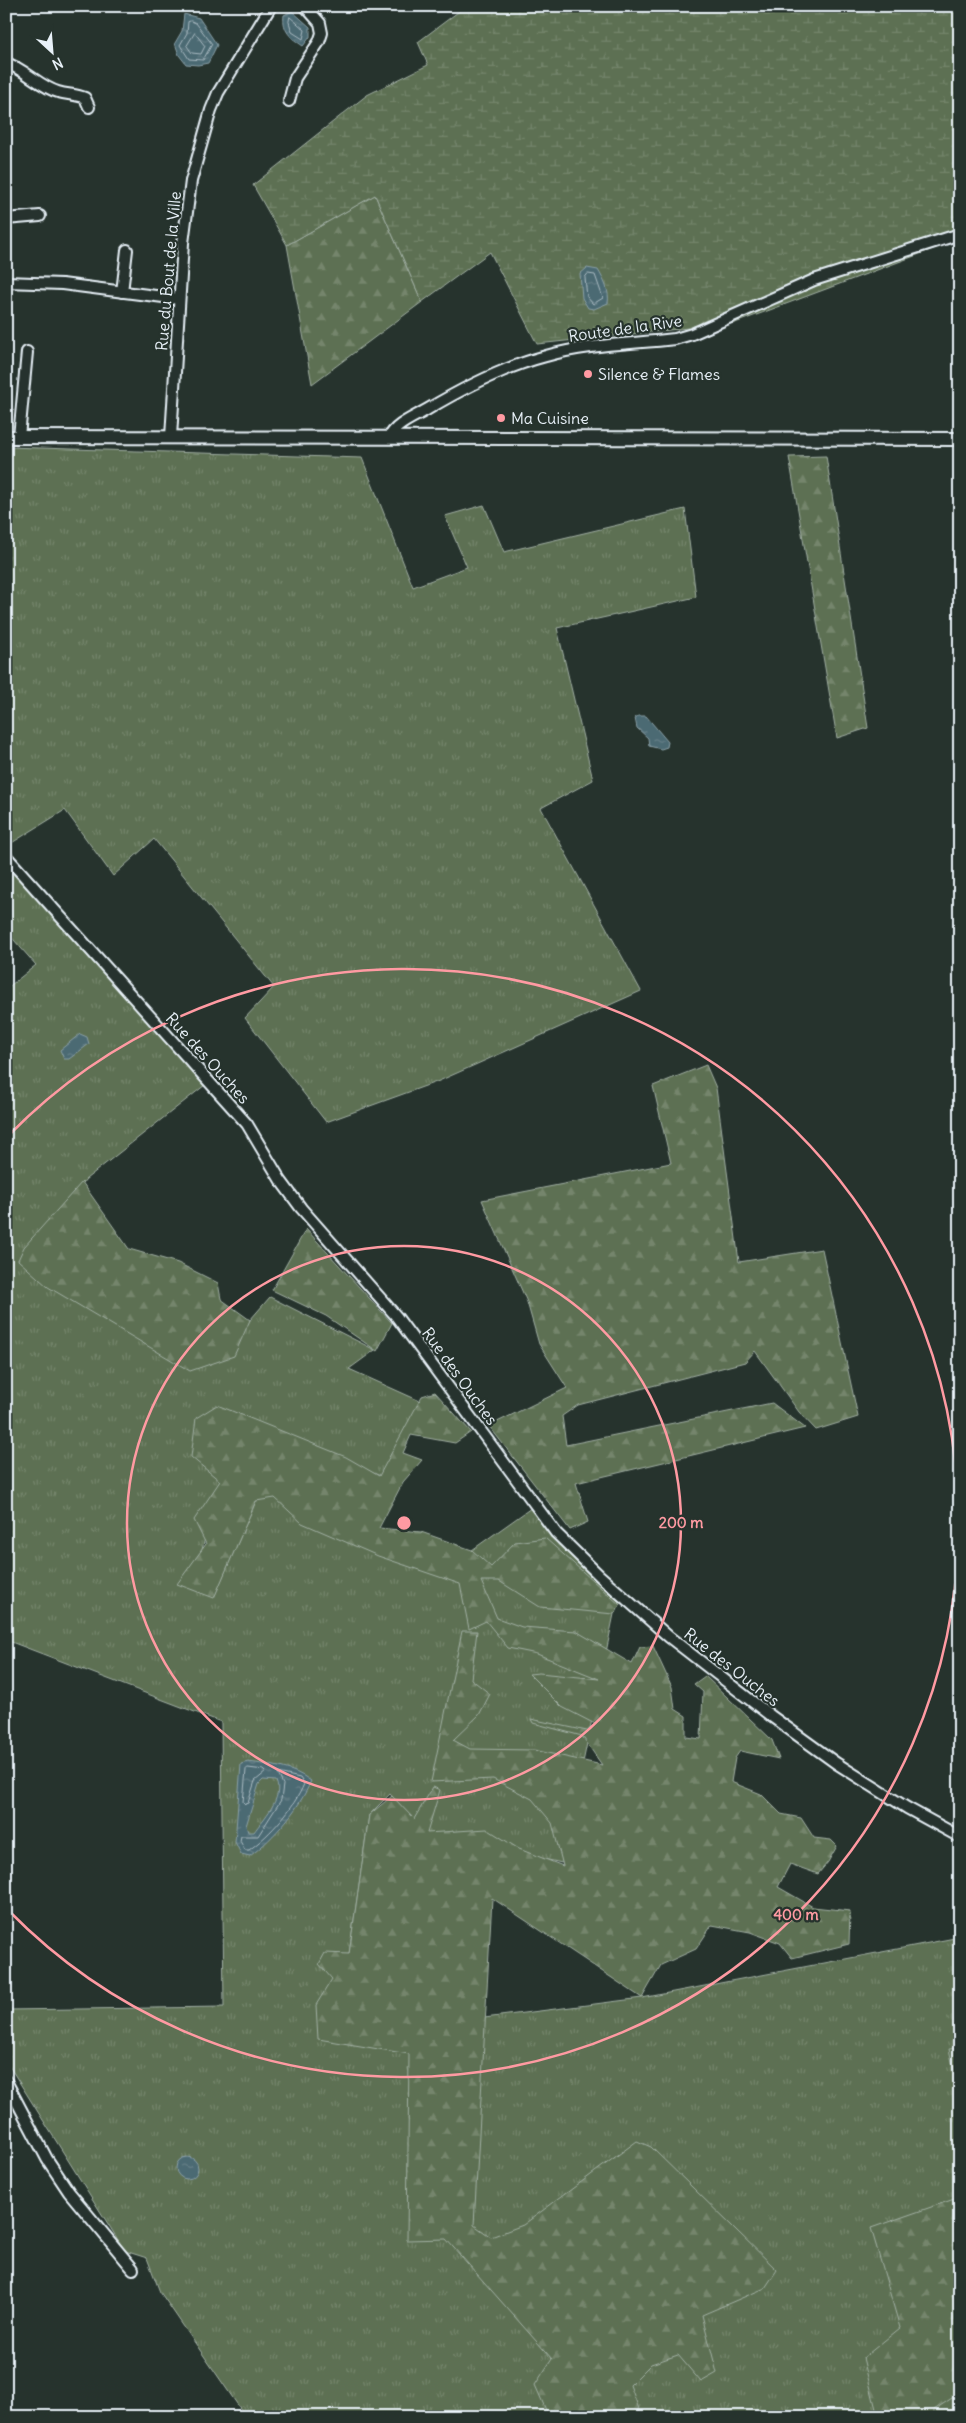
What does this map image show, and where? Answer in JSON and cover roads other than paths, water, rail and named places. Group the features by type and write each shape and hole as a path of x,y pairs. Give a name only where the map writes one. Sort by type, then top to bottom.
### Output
{"main road":[{"path":"12,437 960,439"}],"street":[{"name":"Rue du Bout de la Ville","path":"171,437 186,208 193,173 211,110 231,71 271,6"},
{"path":"290,101 295,78 319,42 322,32 320,24 305,6"},
{"path":"6,63 15,66 58,92 76,94 86,98 89,108"},
{"path":"6,220 40,216"},
{"name":"Route de la Rive","path":"389,438 400,426 443,400 474,383 512,367 547,355 675,338 692,334 814,280 960,234"},
{"path":"122,292 127,250"},
{"path":"6,281 62,284 179,299"},
{"path":"12,437 27,352"},
{"name":"Rue des Ouches","path":"6,856 247,1124 281,1181 301,1208 396,1316 556,1533 600,1576 669,1637 771,1716 836,1763 907,1808 960,1837"},
{"path":"6,2080 48,2159 69,2192 133,2269"}],"water":[{"path":"292,11 310,27 310,37 303,46 288,34 284,25 284,15"},
{"path":"184,14 199,18 217,45 208,63 198,65 186,64 179,55 175,43 182,31"},
{"path":"587,268 598,270 608,295 608,303 594,309 588,308 582,298 580,274"},
{"path":"646,716 668,742 667,747 661,749 649,746 648,738 637,728 635,718"},
{"path":"80,1034 87,1037 89,1044 69,1059 64,1059 60,1050"},
{"path":"248,1762 281,1767 304,1776 311,1781 300,1802 285,1822 250,1856 241,1854 235,1842 241,1764","holes":["263,1780 276,1781 278,1788 275,1801 254,1832 248,1832 246,1826 259,1784"]},
{"path":"187,2157 195,2160 198,2168 195,2176 187,2179 179,2176 176,2168 179,2160"}],"place":[{"name":"Silence & Flames","path":"588,374"},
{"name":"Ma Cuisine","path":"501,418"}]}
